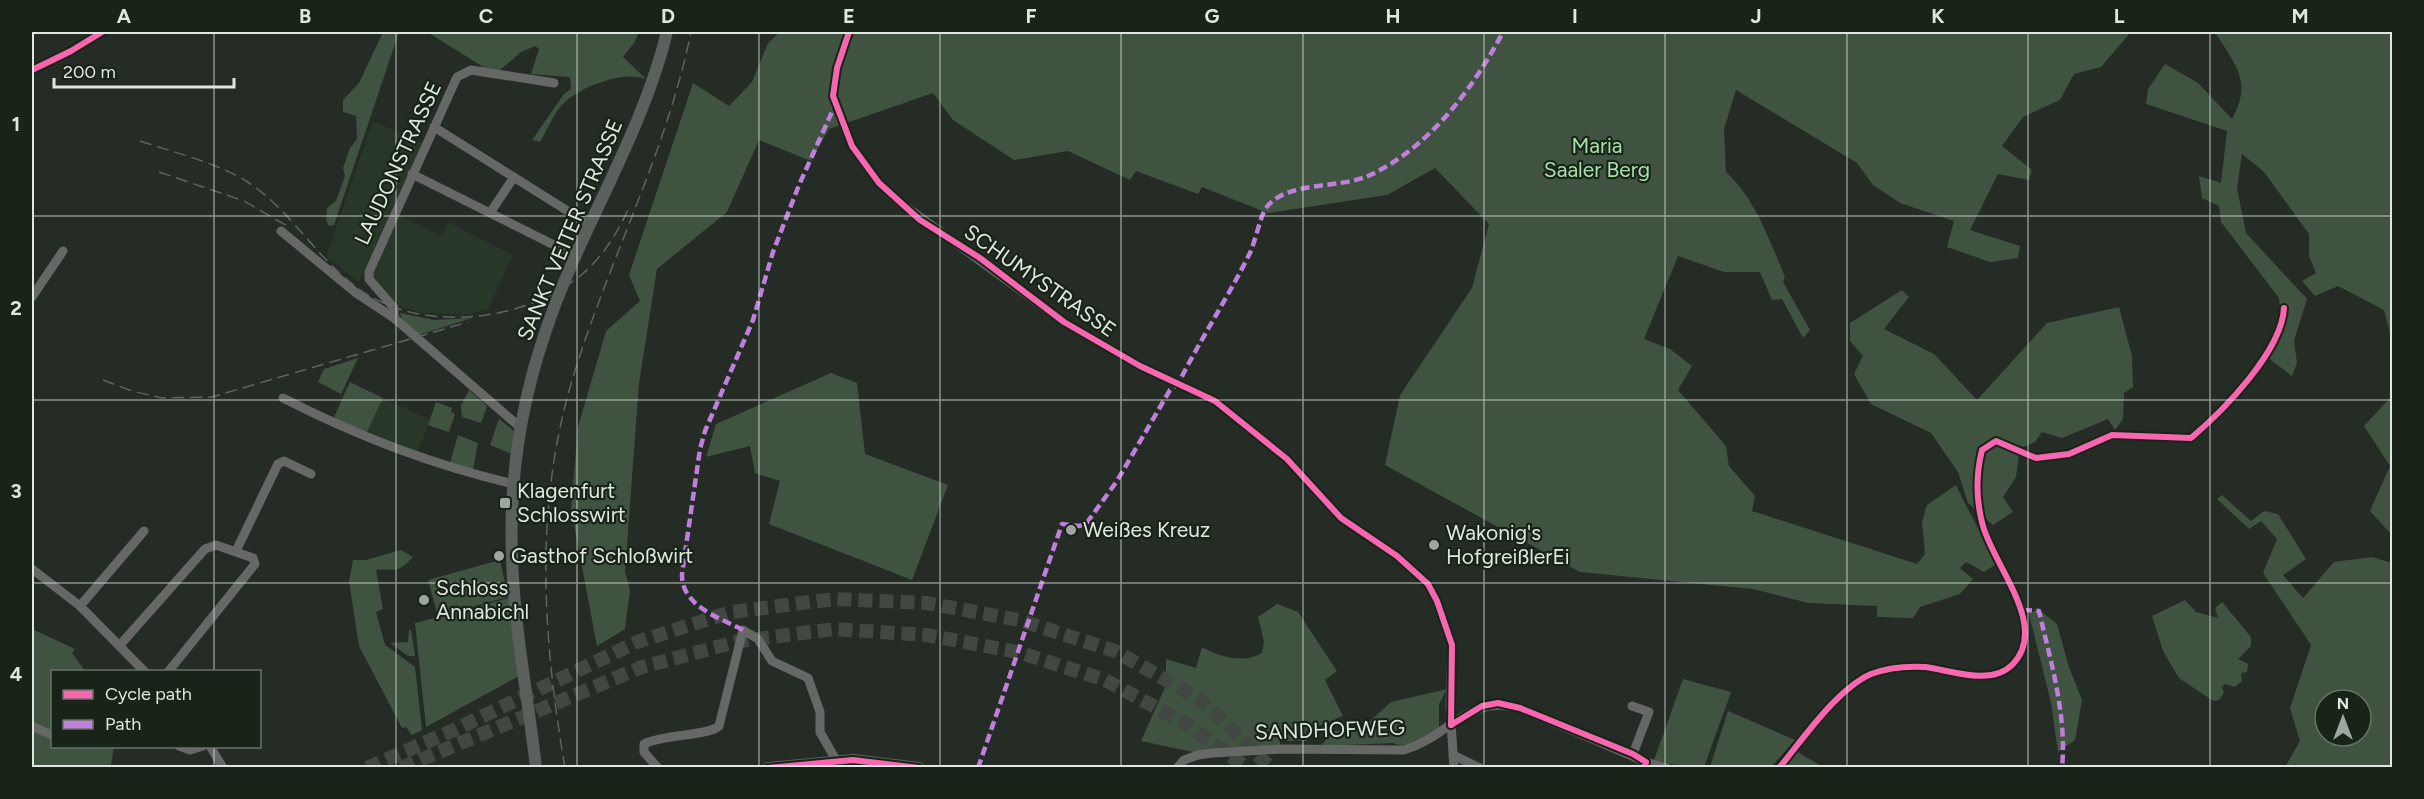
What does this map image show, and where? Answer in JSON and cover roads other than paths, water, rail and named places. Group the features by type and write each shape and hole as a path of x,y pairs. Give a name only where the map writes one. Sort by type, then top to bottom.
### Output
{"main road":[{"name":"SANKT VEITER STRASSE","path":"536,768 514,596 511,532 521,428 545,333 576,256 643,105 667,32"},
{"path":"768,768 837,760 854,764 919,768"}],"street":[{"path":"32,70 71,51 102,32"},
{"name":"SCHUMYSTRASSE","path":"849,32 837,68 833,96 852,146 879,183 920,220 980,258 1064,322 1140,366 1215,401 1287,459 1341,518 1397,555 1428,584 1437,601 1452,645 1451,725 1454,768"},
{"name":"LAUDONSTRASSE","path":"394,318 394,308 369,279 369,272 458,77 466,71 554,83"},
{"path":"434,127 590,225"},
{"path":"412,174 576,256"},
{"path":"490,213 500,194 514,177"},
{"name":"LAUDONSTRASSE","path":"281,231 356,293 394,318 521,428"},
{"path":"32,297 63,251"},
{"path":"1779,768 1853,685 1872,674 1896,668 1923,667 1975,675 1992,675 2008,670 2016,662 2022,649 2025,623 2023,610 2000,568 1982,525 1976,472 1982,450 1996,441 2036,458 2069,454 2112,435 2191,438 2213,418 2268,352 2283,320 2284,308"},
{"path":"283,398 337,426 416,457 514,484"},
{"path":"236,550 278,464 284,461 311,474"},
{"path":"80,606 144,531"},
{"path":"120,645 205,549 216,545 236,550 253,558 255,564 170,670"},
{"path":"32,569 80,606 143,670"},
{"path":"658,768 644,752 644,744 679,734 714,730 719,726 743,630 758,639 772,661 808,678 820,712 820,732 837,760"},
{"name":"SANDHOFWEG","path":"1177,768 1184,760 1213,753 1281,749 1404,750 1423,743 1482,706 1508,705 1633,754 1645,765 1666,768"},
{"path":"1632,706 1648,712 1633,754"},
{"path":"32,726 51,735"},
{"path":"183,748 190,750 199,748"},
{"path":"211,748 223,768"},
{"path":"1453,754 1480,768"}],"tunnel":[{"path":"367,768 454,730 637,642 731,612 834,599 926,603 1019,620 1115,651 1201,700 1271,768"},
{"path":"401,768 642,667 740,641 835,629 926,635 1018,652 1105,680 1185,723 1247,768"}],"railway":[{"path":"565,768 551,671 546,575 551,479 559,432 585,340 667,122 691,32"},
{"path":"140,141 208,163 246,181 277,206 346,279 386,304 414,313 443,317 502,312 531,304 557,292 580,276 602,254 628,210"},
{"path":"159,172 244,201 289,227"},
{"path":"103,380 132,391 162,398 212,397 468,322"}],"place":[{"name":"Klagenfurt Schlosswirt","path":"505,503"},
{"name":"Weißes Kreuz","path":"1071,530"},
{"name":"Wakonig's HofgreißlerEi","path":"1434,545"},
{"name":"Gasthof Schloßwirt","path":"499,556"},
{"name":"Schloss Annabichl","path":"424,600"}],"park label":[{"name":"Maria Saaler Berg","path":"1597,158"}]}
